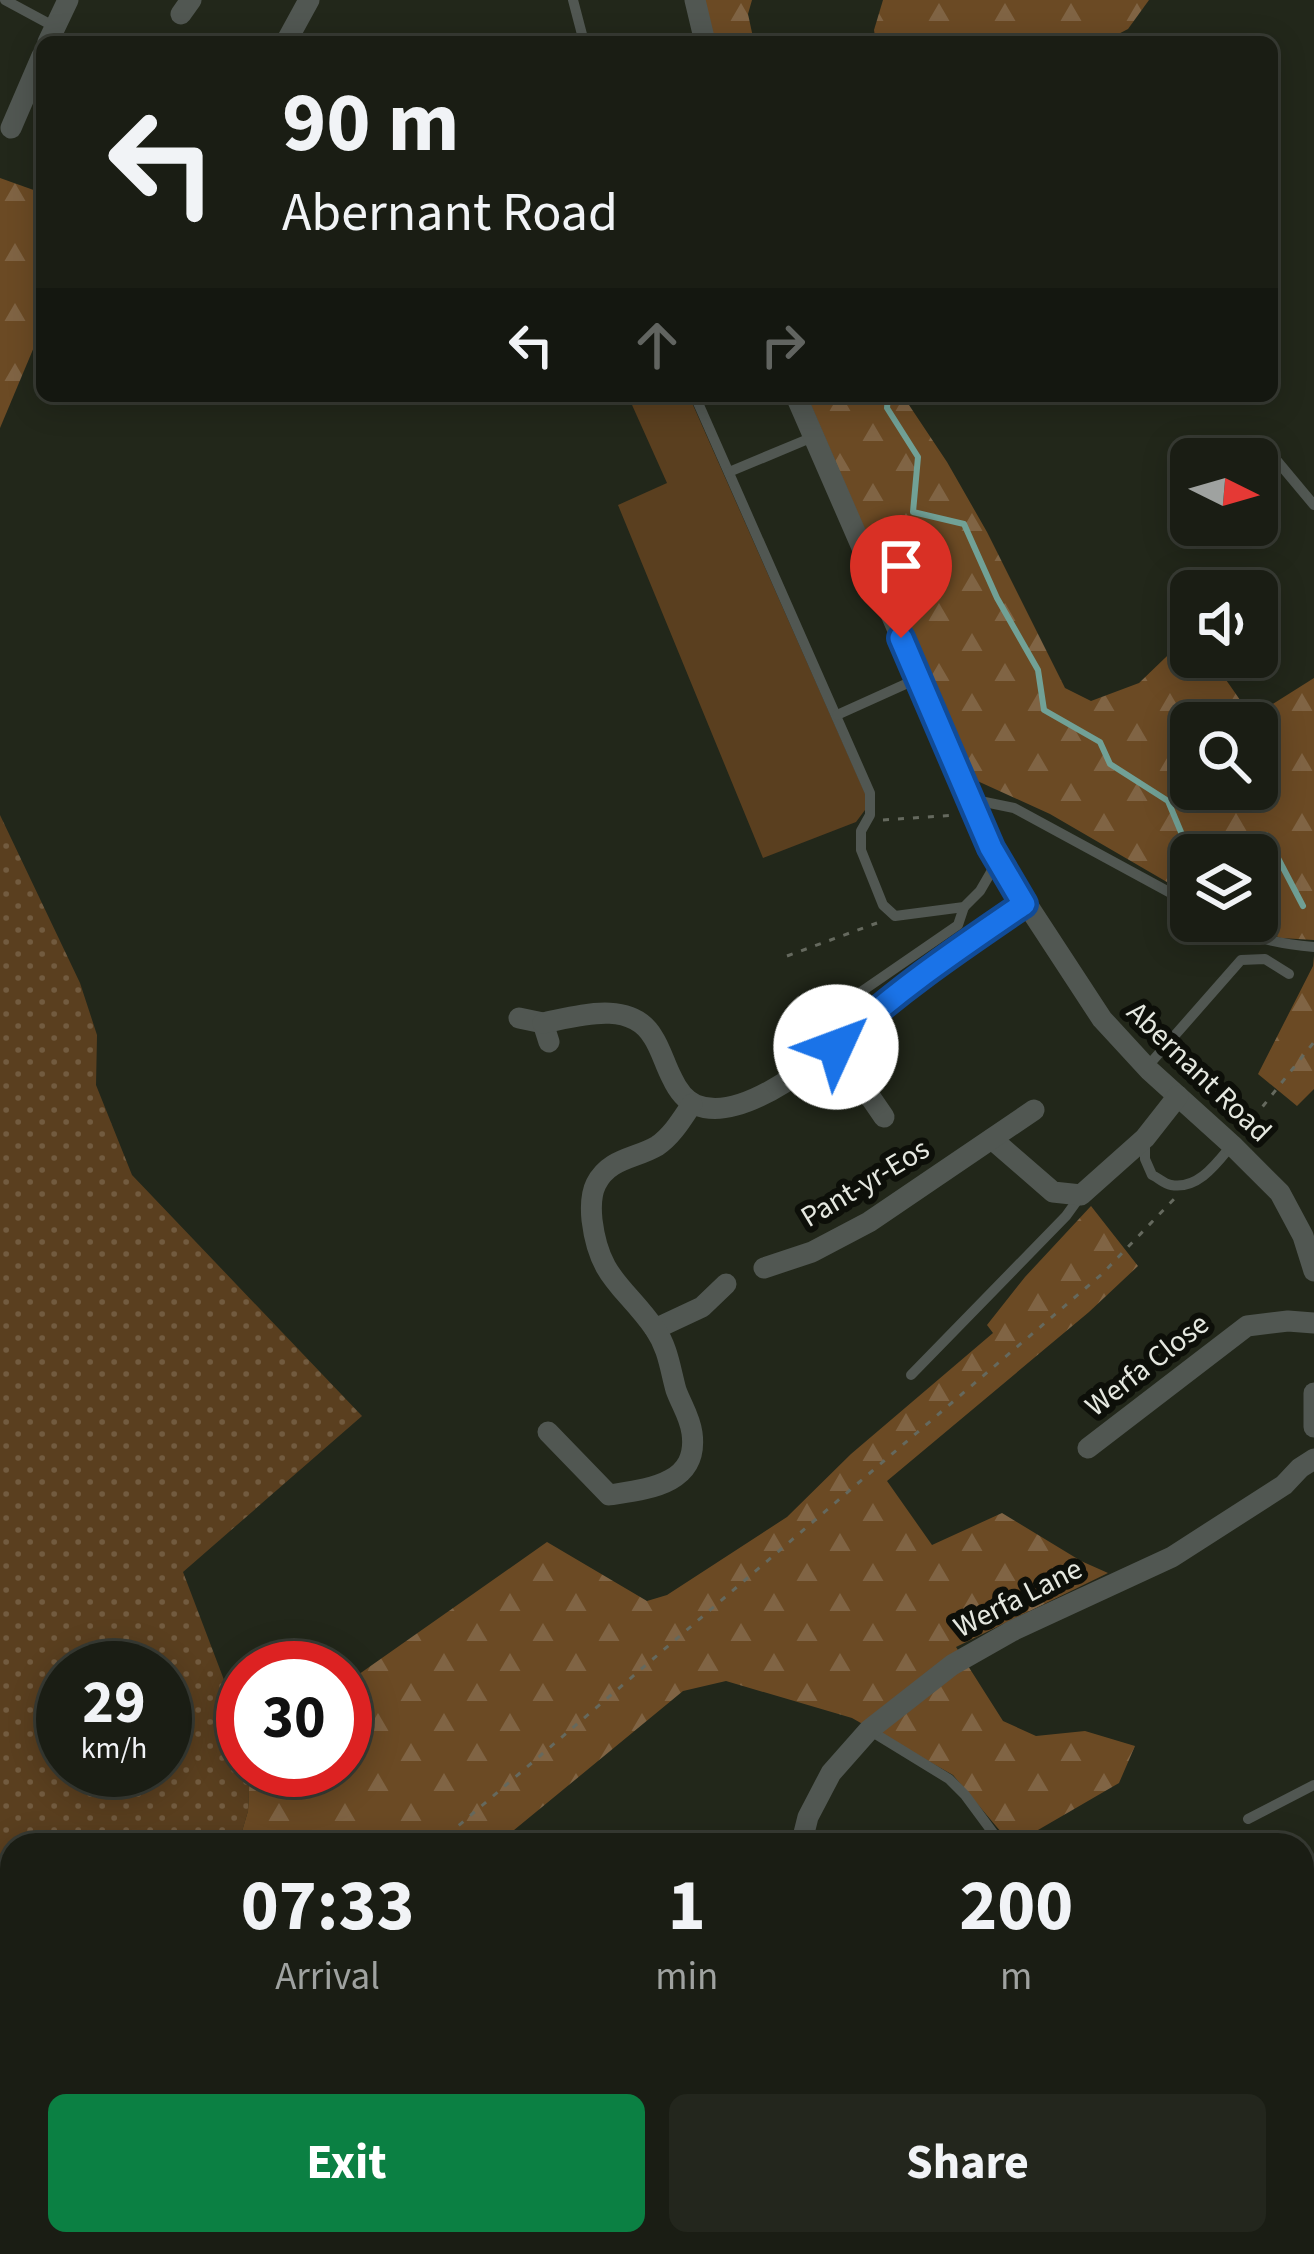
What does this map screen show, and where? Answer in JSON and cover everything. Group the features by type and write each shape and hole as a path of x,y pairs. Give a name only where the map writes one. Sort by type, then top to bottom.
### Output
{"street":[{"path":"51,34 68,0"},
{"path":"289,36 309,0"},
{"path":"695,0 704,36"},
{"path":"11,128 36,70"},
{"name":"Abernant Road","path":"798,402 998,860 1024,904 1102,1019 1280,1193 1303,1236 1314,1271"},
{"path":"519,1018 546,1032 586,1014 616,1013 640,1022 652,1036 677,1089 692,1104 739,1105 770,1091 836,1047 915,978 1024,904"},
{"path":"836,1047 884,1118"},
{"path":"992,1138 1053,1192 1081,1195 1144,1138 1178,1096"},
{"path":"548,1432 609,1495 673,1480 690,1462 693,1437 668,1352 655,1329 609,1276 595,1244 591,1209 596,1184 614,1162 655,1147 671,1134 692,1104"},
{"name":"Pant-yr-Eos","path":"764,1268 812,1252 869,1222 1034,1110"},
{"path":"655,1329 702,1307 726,1283"},
{"name":"Werfa Close","path":"1088,1448 1247,1326 1314,1323"},
{"path":"1314,1393 1314,1427"},
{"name":"Werfa Lane","path":"804,1833 831,1773 868,1730 952,1664 1172,1557 1284,1485 1314,1459"}],"lane":[{"path":"5,0 51,34"},
{"path":"573,0 582,36"},
{"path":"698,402 870,794 861,850 883,905 895,916 964,908"},
{"path":"730,472 813,437"},
{"path":"1278,462 1314,505"},
{"path":"837,715 919,678"},
{"path":"972,800 1014,808 1170,893"},
{"path":"810,1027 958,925 964,908 980,892 998,860"},
{"path":"1273,942 1314,947"},
{"path":"1147,1067 1241,960 1264,959 1289,974"},
{"path":"1144,1138 1152,1175 1172,1185 1190,1183 1212,1170 1232,1145"},
{"path":"911,1375 1081,1195"},
{"path":"868,1730 949,1779 993,1833"},
{"path":"1248,1820 1314,1785"}],"path":[{"path":"870,814 883,820 959,814 972,800"},
{"path":"787,956 895,916"},
{"path":"1232,1145 1314,1042"},
{"path":"450,1833 1102,1274 1190,1183"}],"shaded area":[{"path":"631,402 692,402 865,793 865,810 856,822 763,858 618,505 667,483"},
{"path":"0,815 80,983 97,1035 96,1085 132,1175 362,1416 183,1572 216,1659 216,1797 249,1797 242,1833 0,1833"}],"green space":[{"path":"705,0 752,0 748,14 753,36 714,36"},
{"path":"883,0 1149,0 1128,29 1115,36 875,36"},
{"path":"0,178 36,191 36,342 0,428"},
{"path":"810,402 907,402 987,532 1065,688 1091,701 1139,683 1170,653 1170,678 1225,678 1242,702 1170,702 1170,810 1278,810 1276,702 1314,678 1314,940 1278,937 1278,834 1170,834 1170,884 1050,814 973,779"},
{"path":"1314,956 1314,1089 1297,1106 1258,1074"},
{"path":"1091,1206 1138,1266 887,1481 932,1545 1002,1513 1108,1573 956,1647 1003,1721 1036,1736 1085,1731 1135,1746 1119,1783 1033,1833 1002,1833 953,1775 852,1718 726,1681 683,1691 511,1833 242,1833 249,1797 372,1797 372,1665 547,1542 647,1601 667,1595 787,1517 851,1454 993,1333 987,1325"}],"waterway":[{"path":"888,402 918,457 913,512 964,524 997,598 1038,670 1044,710 1100,742 1110,764 1168,801 1182,834"},
{"path":"1278,858 1303,906"}],"route":[{"path":"836,1047 915,978 1024,904 991,848 901,638"}]}
